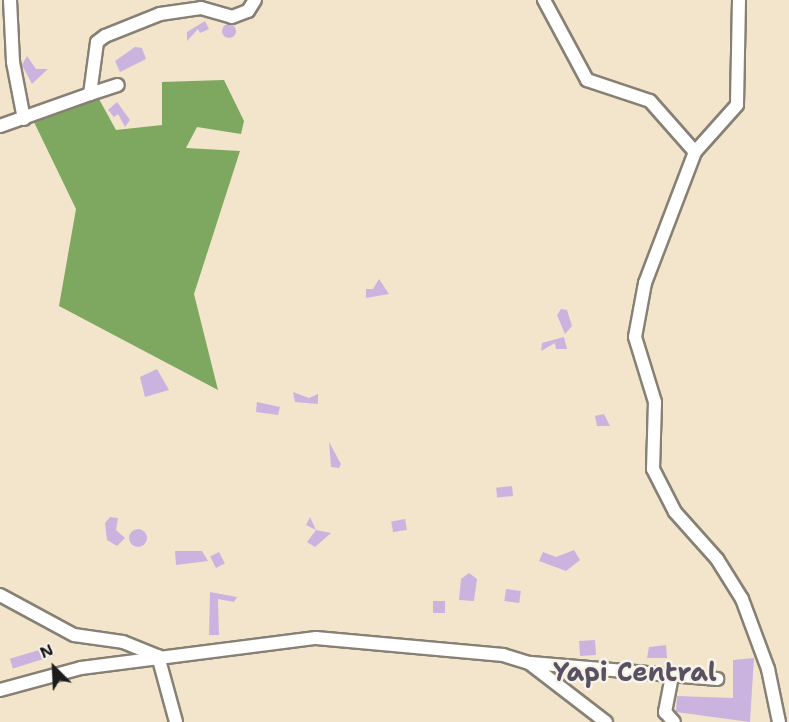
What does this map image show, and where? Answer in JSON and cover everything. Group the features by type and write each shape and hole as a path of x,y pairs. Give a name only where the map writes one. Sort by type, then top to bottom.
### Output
{"street":[{"path":"10,0 13,62 24,119"},
{"path":"90,94 97,42 105,36 160,14 205,4 232,17 248,11 255,0"},
{"path":"544,0 587,80 650,101 695,152"},
{"path":"739,0 737,105 695,152 645,283 635,325 655,402 650,452 675,512 717,559 742,599 768,669 779,722"},
{"path":"0,126 118,85"},
{"path":"0,595 74,635 123,642 158,656"},
{"path":"0,690 45,675 158,656 294,638 503,655 529,663 717,679"},
{"path":"158,656 176,722"},
{"path":"529,663 606,722"},
{"path":"672,676 665,712 674,722"}],"green space":[{"path":"224,80 244,121 241,134 197,127 186,148 240,151 194,294 218,390 59,306 76,209 33,120 99,99 116,130 162,125 162,82"}],"building":[{"path":"205,21 209,29 200,33 198,29 187,41 187,32"},
{"path":"229,24 234,26 236,31 234,36 229,38 224,36 222,31 224,26"},
{"path":"135,47 142,48 146,59 120,72 115,61"},
{"path":"27,56 36,69 48,69 32,84 22,65"},
{"path":"117,102 130,120 125,127 118,114 114,117 108,110"},
{"path":"379,279 389,294 366,298 366,289 373,289"},
{"path":"561,309 567,310 572,326 565,334 557,315"},
{"path":"564,337 567,349 556,349 555,343 541,351 542,343"},
{"path":"157,369 169,390 145,397 140,377"},
{"path":"293,392 309,398 318,394 318,404 295,402"},
{"path":"257,402 280,407 278,415 256,412"},
{"path":"604,414 610,426 597,426 595,416"},
{"path":"329,442 341,464 339,468 331,467"},
{"path":"512,486 513,496 497,498 496,488"},
{"path":"110,517 118,518 116,530 125,538 117,546 107,540 105,523"},
{"path":"310,517 316,530 306,525"},
{"path":"405,519 407,530 393,532 391,521"},
{"path":"138,529 144,532 147,538 144,544 138,547 132,544 129,538 132,532"},
{"path":"316,530 331,533 315,547 307,542"},
{"path":"574,550 580,560 566,571 539,561 543,552 556,557"},
{"path":"175,551 202,551 208,561 176,565"},
{"path":"219,552 225,564 216,568 210,557"},
{"path":"469,573 477,579 474,601 459,600 461,579"},
{"path":"506,589 521,591 519,603 504,601"},
{"path":"210,592 237,597 234,602 218,599 219,635 209,635"},
{"path":"433,601 445,601 445,613 433,613"},
{"path":"595,640 596,655 580,656 579,641"},
{"path":"666,645 667,658 647,658 649,647"},
{"path":"52,646 55,656 13,668 10,659"},
{"path":"754,658 750,722 676,712 677,696 733,698 733,660"}],"district":[{"name":"Yapi Central","path":"635,672"}]}
